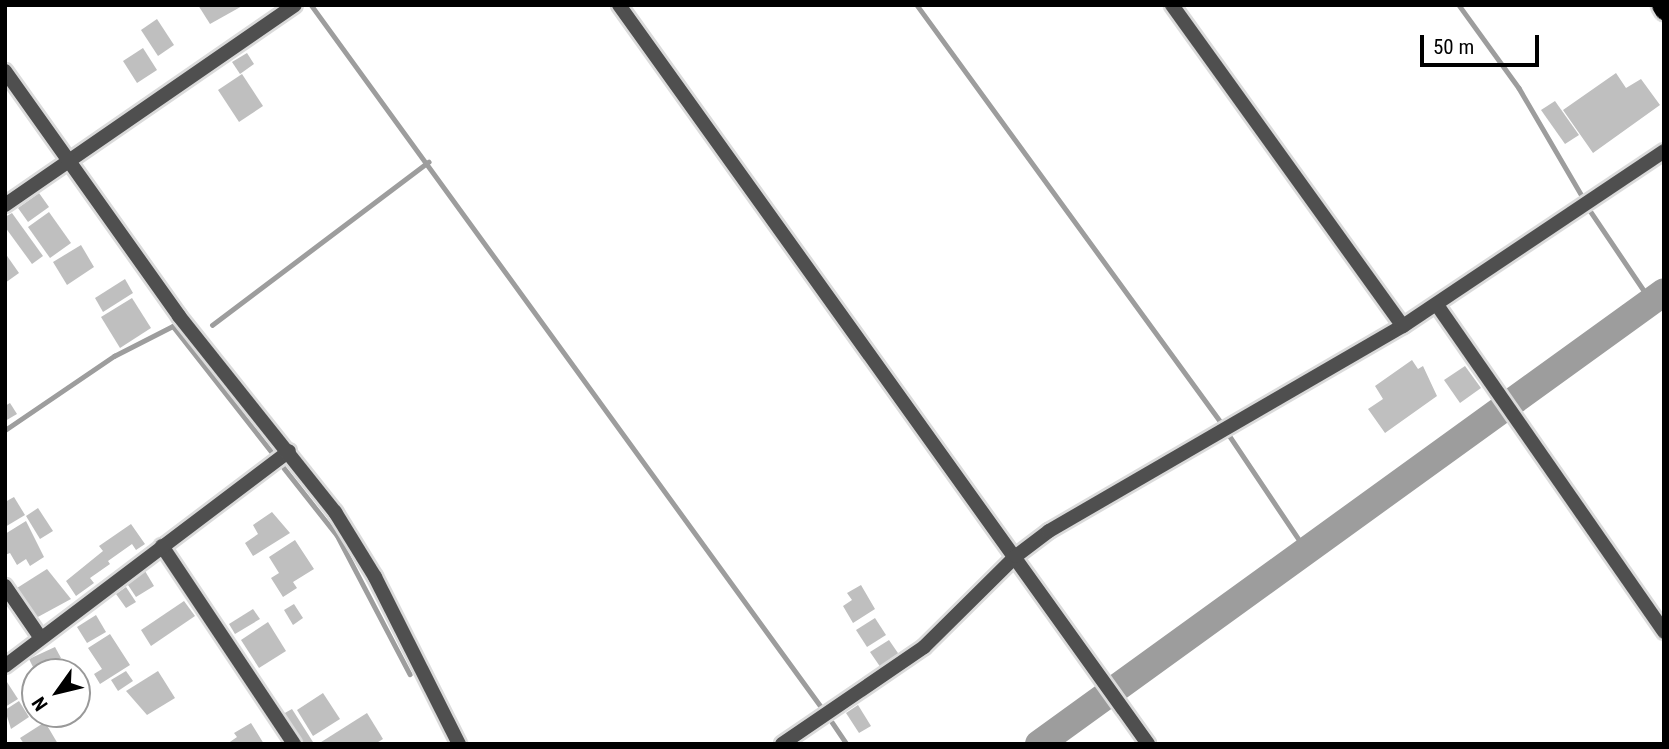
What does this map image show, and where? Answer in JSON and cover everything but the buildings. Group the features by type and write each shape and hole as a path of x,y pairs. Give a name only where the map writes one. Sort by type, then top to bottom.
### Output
{"street":[{"path":"5,205 295,5"},
{"path":"619,5 1016,555 1148,744"},
{"path":"1172,5 1403,326"},
{"path":"5,71 180,316 289,451 376,578 459,744"},
{"path":"782,744 924,647 1016,555 1089,506 1437,305 1664,151"},
{"path":"1437,305 1664,632"},
{"path":"5,666 289,451"},
{"path":"162,546 294,744"},
{"path":"5,586 40,637"}],"waterway":[{"path":"917,5 1220,421"},
{"path":"1459,5 1519,88 1582,196"},
{"path":"312,6 822,708"},
{"path":"212,325 428,162"},
{"path":"1591,212 1651,301"},
{"path":"1039,744 1664,292"},
{"path":"5,430 114,356 173,326 271,451"},
{"path":"1229,435 1306,550"},
{"path":"284,468 337,535 410,674"},
{"path":"832,722 847,744"}]}
